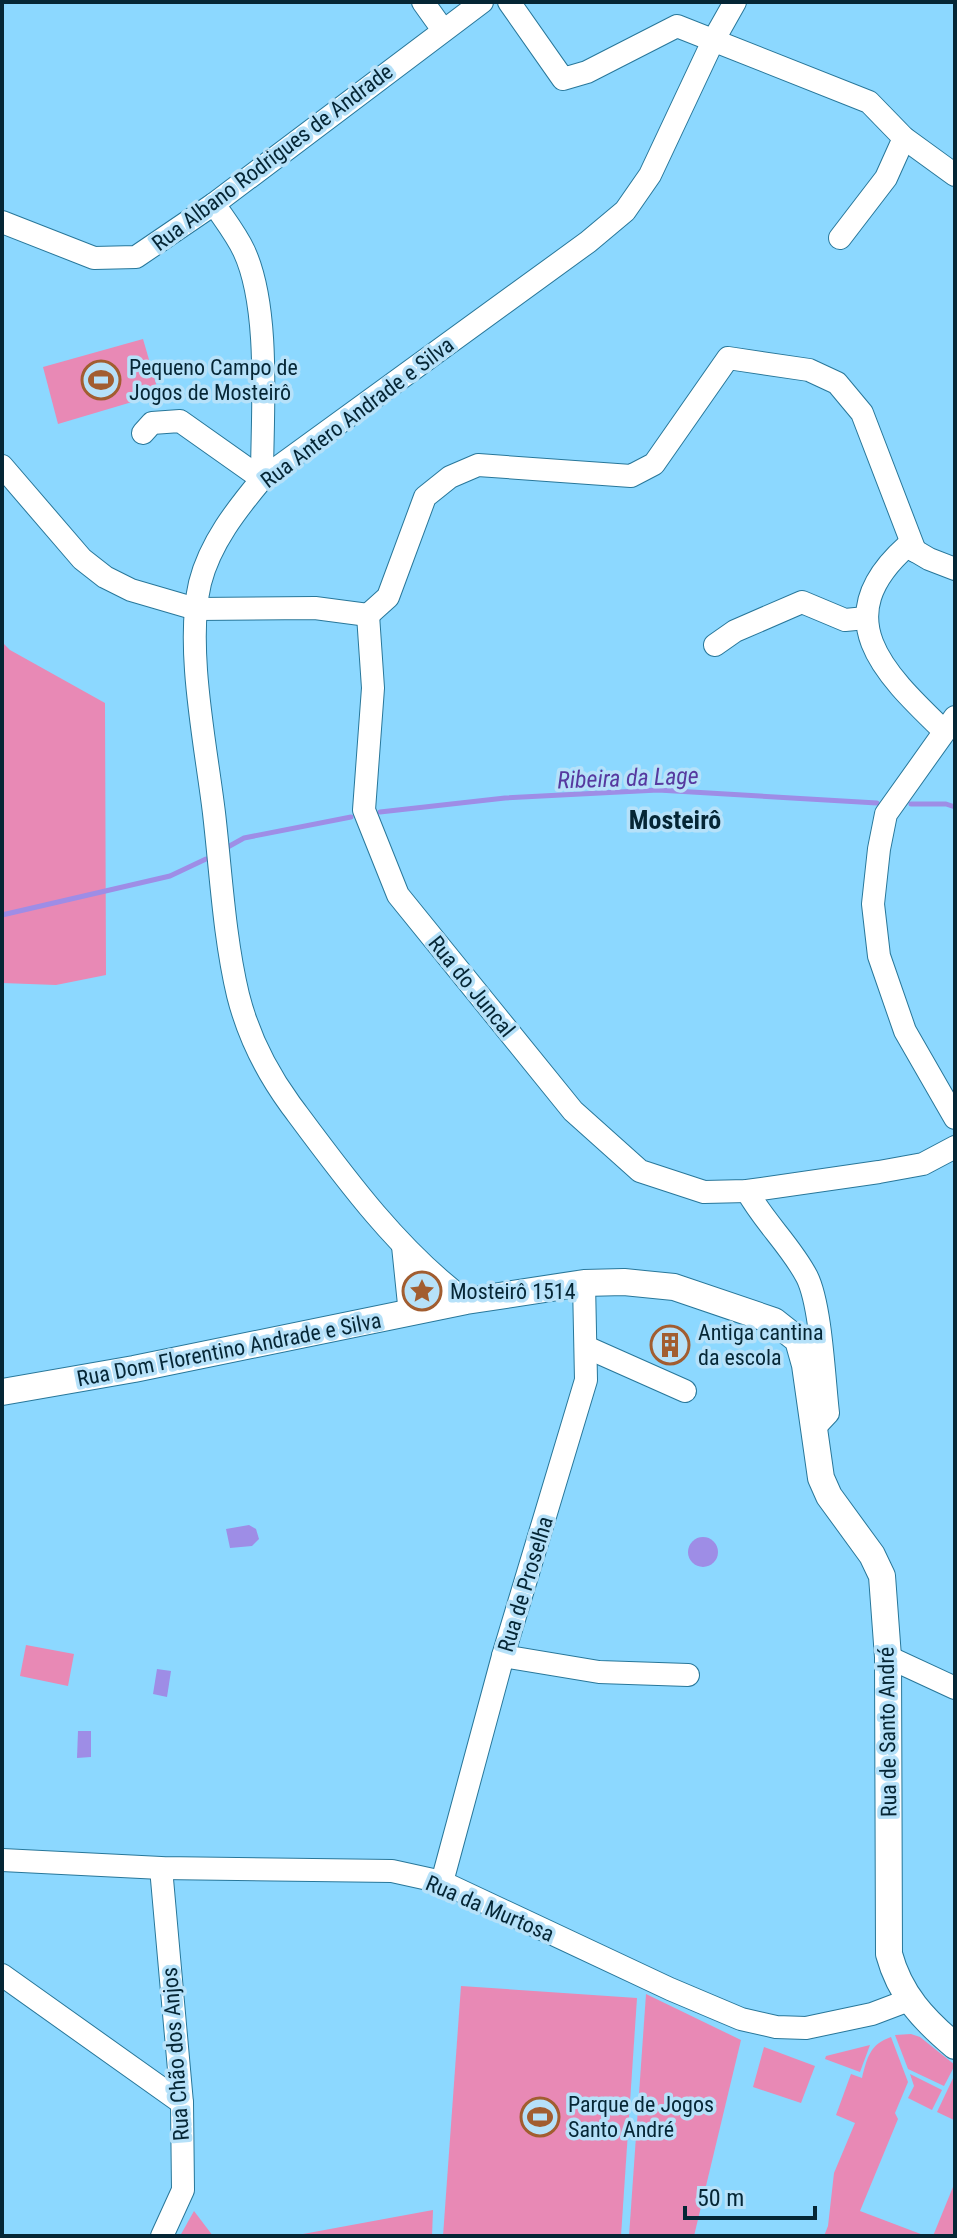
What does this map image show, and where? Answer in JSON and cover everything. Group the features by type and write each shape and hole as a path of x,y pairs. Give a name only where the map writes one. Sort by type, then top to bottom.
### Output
{"main road":[{"name":"Rua Dom Florentino Andrade e Silva","path":"2,1392 134,1369 466,1301 584,1283 624,1282 674,1287 774,1321 798,1340 805,1365 811,1421"},
{"name":"Rua de Santo André","path":"811,1421 821,1478 829,1496 872,1555 882,1576 888,1657 889,1954 898,1981 909,2000 923,2018 955,2046"}],"street":[{"path":"423,2 443,30"},
{"name":"Rua Albano Rodrigues de Andrade","path":"2,222 94,258 136,257 214,204 482,2"},
{"path":"509,2 563,79 587,72 677,26 869,102 904,138 955,175"},
{"name":"Rua Antero Andrade e Silva","path":"466,1301 434,1277 403,1246 290,1104 274,1082 252,1040 238,994 226,915 195,654 196,609 201,581 214,548 235,512 262,479 575,251 625,211 650,175 713,41 735,2"},
{"path":"840,238 886,178 904,138"},
{"path":"214,204 244,250 256,287 261,326 262,479"},
{"path":"2,466 82,559 105,577 131,590 196,609 315,608 368,615 388,597 425,497 450,477 478,465 631,476 654,464 728,358 809,370 837,383 862,413 915,551"},
{"path":"143,433 152,423 180,421 262,479"},
{"path":"955,569 907,546 892,560 874,588 866,618 870,643 886,670 949,723 886,814 873,904 879,956 905,1031 955,1118"},
{"path":"715,645 735,631 802,602 845,620 866,618"},
{"name":"Rua do Juncal","path":"368,615 373,688 364,810 398,895 573,1111 640,1171 704,1192 747,1191 923,1164 955,1147"},
{"path":"747,1191 760,1215 787,1246 809,1280 818,1326 828,1413 811,1421"},
{"path":"403,1246 410,1314"},
{"name":"Rua de Proselha","path":"442,1882 503,1656 586,1380 584,1283"},
{"path":"586,1347 685,1391"},
{"path":"503,1656 599,1672 688,1675"},
{"path":"888,1657 955,1688"},
{"name":"Rua da Murtosa","path":"2,1860 161,1868 392,1871 442,1882 741,2019 776,2027 806,2028 872,2014 909,2000"},
{"name":"Rua Chão dos Anjos","path":"161,1868 182,2103 183,2190 162,2236"},
{"path":"2,1975 182,2103"}],"shaded area":[{"name":"Pequeno Campo de Jogos de Mosteirô","path":"143,339 159,394 58,424 43,367"},
{"path":"2,642 10,650 105,703 106,975 56,985 2,983"},
{"path":"249,1525 256,1529 259,1539 252,1546 230,1548 226,1529"},
{"path":"703,1537 714,1541 718,1552 714,1563 703,1567 692,1563 688,1552 692,1541"},
{"path":"26,1645 74,1654 68,1686 20,1676"},
{"path":"157,1669 171,1671 167,1697 153,1694"},
{"path":"78,1731 91,1731 91,1757 77,1758"},
{"name":"Parque de Jogos Santo André","path":"461,1986 637,1998 621,2236 443,2236"},
{"path":"646,1994 741,2040 694,2236 629,2236"},
{"path":"895,2035 920,2037 955,2065 944,2086 908,2069"},
{"path":"891,2037 908,2082 895,2113 898,2119 860,2211 926,2236 824,2236 834,2173 855,2123 836,2115 851,2074 862,2078 874,2048"},
{"path":"870,2045 860,2072 825,2059 826,2056"},
{"path":"764,2047 815,2066 801,2103 753,2087"},
{"path":"910,2074 942,2090 932,2110 908,2098 914,2086"},
{"path":"955,2074 955,2118 954,2120 937,2112"},
{"path":"955,2182 955,2236 933,2236"},
{"path":"433,2210 432,2236 292,2236"},
{"path":"194,2211 213,2236 180,2236"}],"waterway":[{"name":"Ribeira da Lage","path":"380,812 505,798 658,790 877,803"},
{"name":"Ribeira da Lage","path":"911,804 955,807"},
{"name":"Ribeira da Lage","path":"226,848 244,838 351,817"},
{"name":"Ribeira da Lage","path":"2,915 170,876 206,859"}],"place":[{"name":"Pequeno Campo de Jogos de Mosteirô","path":"101,380"},
{"name":"Mosteirô 1514","path":"422,1291"},
{"name":"Antiga cantina da escola","path":"670,1345"},
{"name":"Parque de Jogos Santo André","path":"540,2117"}],"district":[{"name":"Mosteirô","path":"675,820"}]}
